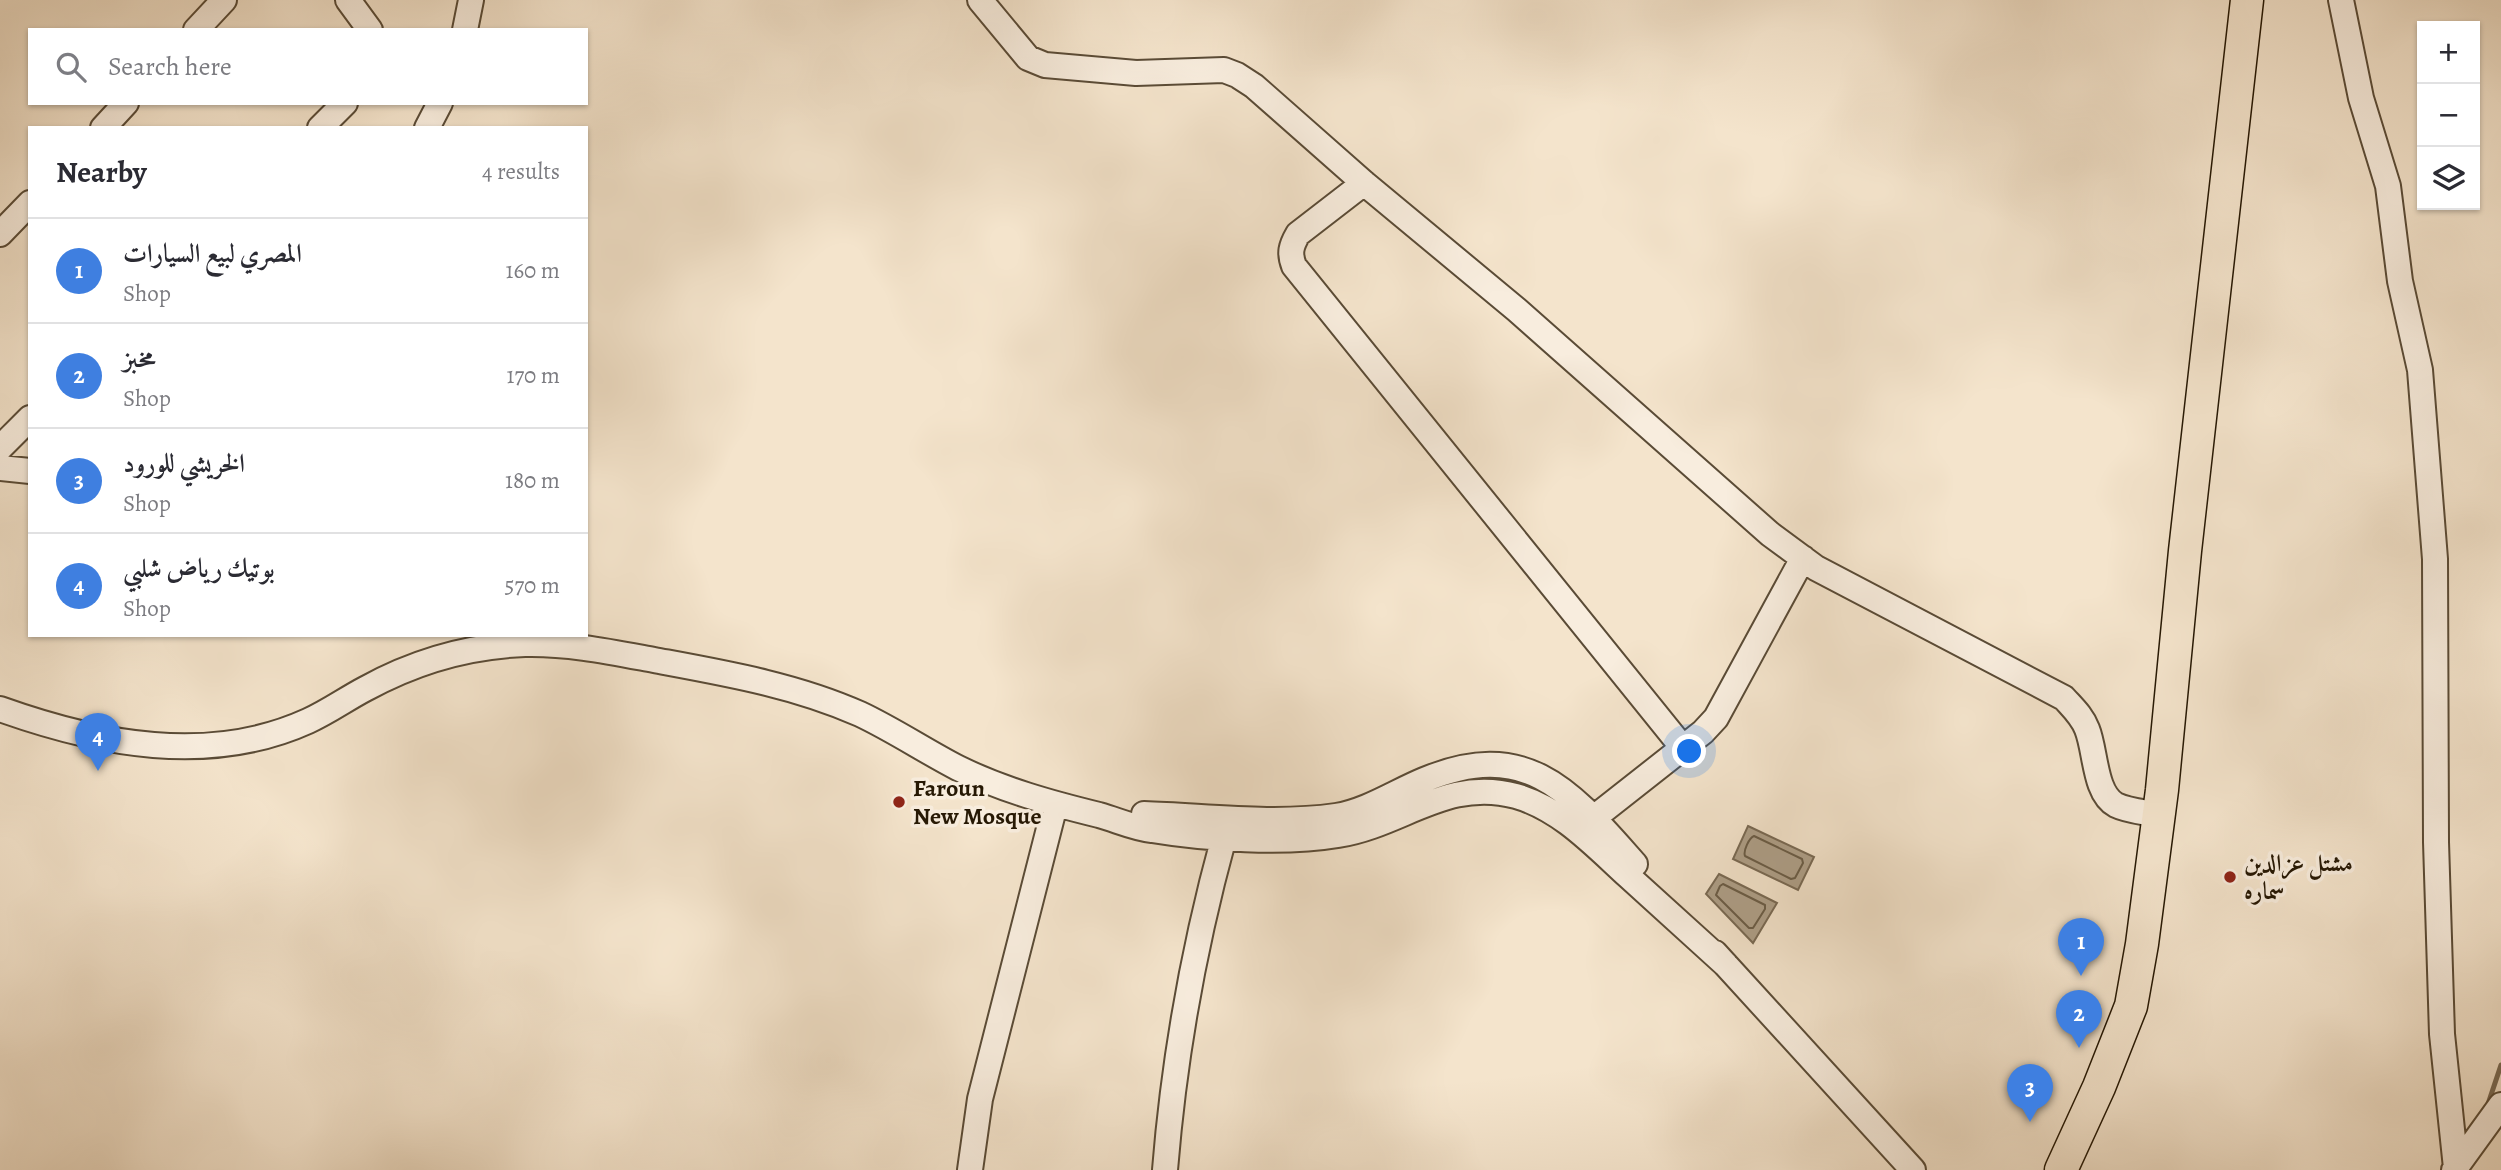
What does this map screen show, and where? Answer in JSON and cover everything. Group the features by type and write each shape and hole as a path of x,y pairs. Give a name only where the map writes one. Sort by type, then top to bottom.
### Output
{"main road":[{"path":"2061,1168 2099,1087 2131,1006 2143,932 2159,815 2185,551 2247,0"}],"street":[{"path":"198,28 224,0"},
{"path":"348,0 369,28"},
{"path":"465,28 471,0"},
{"path":"980,0 1028,58 1045,65 1136,73 1224,70 1254,86 1364,183 1517,310 1770,534 1816,568 2064,698 2079,713 2087,729 2101,788 2107,799 2126,809 2159,815"},
{"path":"2341,0 2361,98 2388,186 2400,281 2420,370 2435,559 2436,842 2442,1034 2455,1169"},
{"path":"105,126 124,105"},
{"path":"322,126 343,105"},
{"path":"428,126 439,105"},
{"path":"1364,183 1298,234 1290,255 1294,266 1683,748"},
{"path":"0,234 28,205"},
{"path":"0,448 28,420"},
{"path":"0,468 28,471"},
{"path":"0,709 64,730 103,739 156,746 210,745 256,738 292,727 318,716 397,673 443,657 499,646 556,645 670,663 804,693 872,720 980,778 1055,805 1148,830 1224,837 1297,839 1338,835 1391,820 1440,797 1465,791 1511,795 1534,802 1568,822 1585,824 1703,732 1716,718 1803,558"},
{"path":"1098,815 1305,819 1362,809 1440,774 1464,767 1491,764 1518,768 1546,779 1568,793 1585,824 1725,964 1913,1170"},
{"path":"970,1170 980,1099 1055,805"},
{"path":"1165,1170 1170,1106 1188,1003 1206,904 1224,837"},
{"path":"2455,1169 2501,1105"},
{"path":"1886,1142 1905,1170"}],"water":[{"path":"1748,826 1814,857 1798,890 1733,859"},
{"path":"1719,874 1777,903 1753,943 1706,894"}],"waterway":[{"path":"2488,1104 2501,1065"}],"place":[{"name":"بوتيك رياض شلبي","path":"98,771"},
{"name":"Faroun New Mosque","path":"899,802"},
{"name":"مشتل عزالدين سماره","path":"2230,877"},
{"name":"المصري لبيع السيارات","path":"2081,976"},
{"name":"مخبز","path":"2079,1048"},
{"name":"الخريشي للورود","path":"2030,1122"}]}
